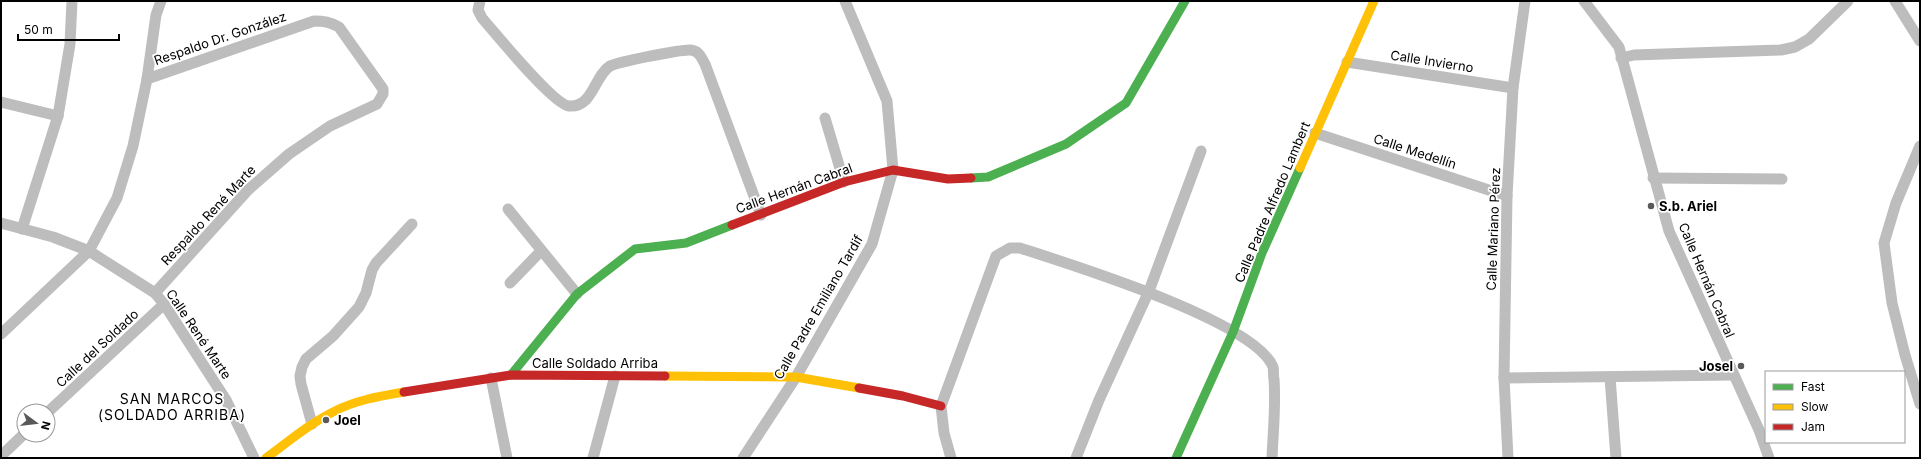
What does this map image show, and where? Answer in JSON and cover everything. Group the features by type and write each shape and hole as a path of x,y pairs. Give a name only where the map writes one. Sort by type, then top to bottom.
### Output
{"street":[{"path":"22,229 58,116 70,44 72,1"},
{"path":"480,1 478,10 482,18 553,97 568,106 580,104 591,94 600,76 611,66 648,56 690,50 699,53 705,64 760,215"},
{"name":"Calle Padre Emiliano Tardif","path":"743,458 796,377 872,244 893,170 887,102 846,1"},
{"name":"Calle Hernán Cabral","path":"511,375 577,294 635,248 686,243 844,182 893,170 948,179 988,177 1066,144 1126,103 1185,1"},
{"name":"Calle Padre Alfredo Lambert","path":"1176,458 1233,332 1262,253 1374,1"},
{"name":"Calle Mariano Pérez","path":"1508,458 1504,378 1507,196 1514,88 1525,1"},
{"name":"Calle Hernán Cabral","path":"1584,1 1619,47 1653,178 1669,231 1759,430 1769,458"},
{"path":"1621,58 1634,55 1781,50 1796,47 1809,39 1848,1"},
{"path":"1895,1 1920,41"},
{"path":"1,334 89,251 116,198 133,146 147,79 156,15 161,2"},
{"name":"Respaldo Dr. González","path":"147,79 314,21 323,20 331,22 339,28 381,84 383,94"},
{"name":"Calle Invierno","path":"1347,62 1514,88"},
{"name":"Respaldo René Marte","path":"155,293 248,190 289,154 330,126 377,104 383,94"},
{"path":"1,102 58,116"},
{"path":"825,118 844,182"},
{"name":"Calle Medellín","path":"1315,133 1507,196"},
{"path":"1920,146 1896,203 1884,243 1892,303 1905,355 1920,404"},
{"path":"1076,458 1099,400 1149,292 1201,151"},
{"path":"1653,178 1782,179"},
{"path":"508,209 577,294"},
{"name":"Calle René Marte","path":"1,223 53,237 89,251 155,293 164,304 226,400 254,458"},
{"path":"312,424 300,376 306,359 333,336 359,307 366,293 372,270 376,263 412,224"},
{"path":"950,458 944,433 941,406 996,256 1010,248 1020,248 1149,292 1233,332 1260,350 1273,367 1275,392 1272,458"},
{"path":"510,283 542,251"},
{"name":"Calle del Soldado","path":"56,405 164,304"},
{"name":"Calle Soldado Arriba","path":"266,458 312,424 336,410 373,397 511,375 796,377 903,396 941,406"},
{"path":"1504,378 1733,375"},
{"path":"593,458 615,376"},
{"path":"1610,377 1616,458"},
{"path":"491,378 507,458"},
{"path":"1,456 16,442"}],"traffic: fast":[{"path":"971,178 988,177 1066,144 1126,103 1185,1"},
{"path":"1176,458 1233,332 1262,253 1300,168"},
{"path":"511,375 577,294 635,249 686,243 732,225"}],"traffic: slow":[{"path":"1300,168 1374,1"},
{"path":"665,376 796,377 859,388"},
{"path":"266,458 308,427 343,407 360,401 404,392"}],"traffic: jam":[{"path":"732,225 844,182 893,170 948,179 971,178"},
{"path":"404,392 511,375 665,376"},
{"path":"859,388 903,396 941,406"}],"place":[{"name":"S.b. Ariel","path":"1651,206"},
{"name":"Josel","path":"1741,366"},
{"name":"Joel","path":"326,420"}],"district":[{"name":"SAN MARCOS (SOLDADO ARRIBA)","path":"172,406"}]}
